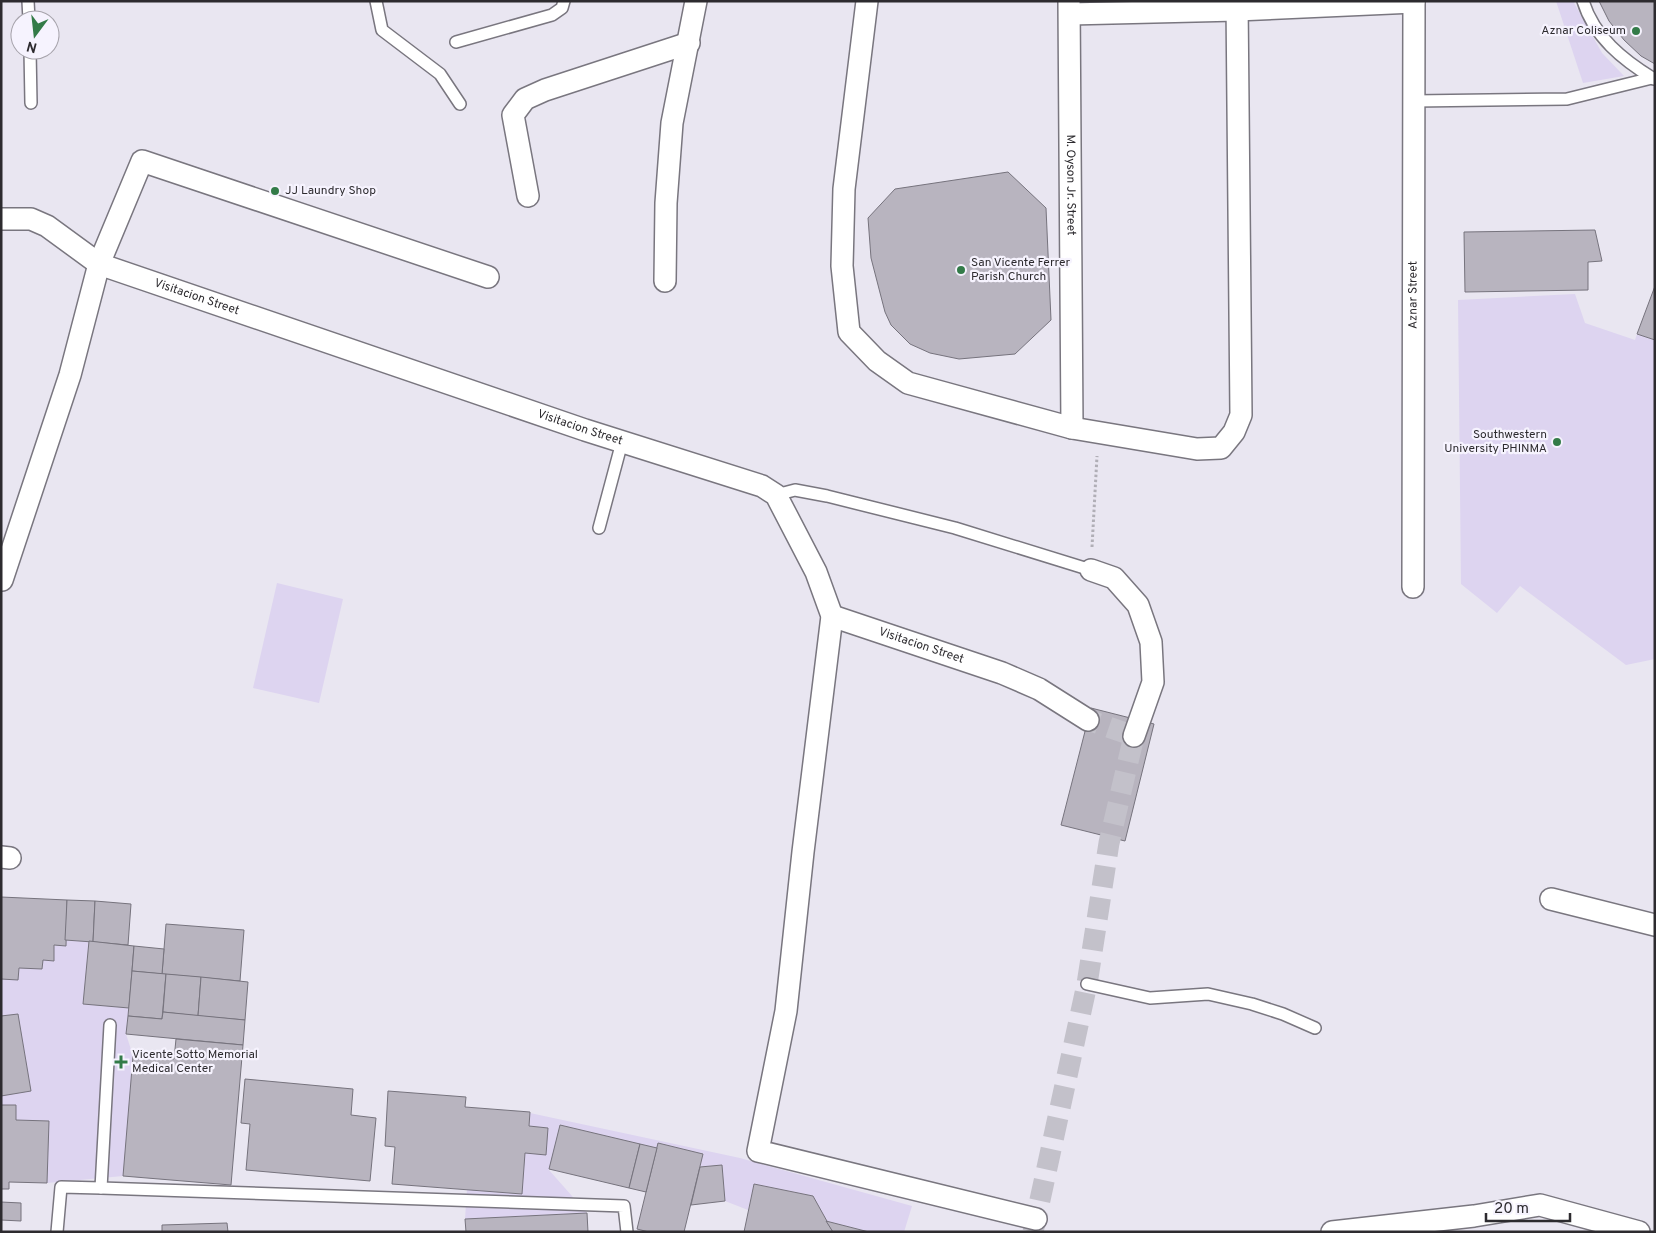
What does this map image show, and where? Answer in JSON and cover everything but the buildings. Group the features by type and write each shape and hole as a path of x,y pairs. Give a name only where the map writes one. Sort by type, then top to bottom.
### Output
{"street":[{"path":"665,281 666,203 672,123 696,1"},
{"path":"867,1 844,189 842,266 849,332 877,362 908,383 1072,428 1197,450 1221,448 1234,432 1241,415 1237,6"},
{"path":"1070,8 1414,2"},
{"name":"Aznar Street","path":"1413,587 1414,2"},
{"name":"M. Oyson Jr. Street","path":"1070,8 1072,428"},
{"path":"528,196 513,115 525,99 545,90 689,43"},
{"path":"2,580 70,375 99,264 142,161 488,277"},
{"name":"Visitacion Street","path":"1,219 30,219 47,226 99,264 622,442 762,486 776,495"},
{"path":"776,495 816,572 832,616 803,852 786,1011 758,1151 1036,1219"},
{"path":"1091,570 1114,578 1138,605 1151,642 1152,682 1134,736"},
{"name":"Visitacion Street","path":"832,616 1002,673 1039,689 1088,720"},
{"path":"1551,899 1655,925"},
{"path":"1332,1232 1474,1216 1540,1205 1636,1232"}],"lane":[{"path":"376,1 382,30 440,74 460,104"},
{"path":"456,42 552,15 562,8 564,1"},
{"path":"1583,1 1588,17 1608,44 1629,64 1653,79"},
{"path":"30,60 31,103"},
{"path":"1414,101 1567,99 1653,79"},
{"path":"598,528 622,442"},
{"path":"776,495 795,490 827,496 954,528 1091,570"},
{"path":"1087,984 1150,998 1208,994 1252,1004 1283,1014 1314,1028"},
{"path":"101,1188 110,1025"},
{"path":"57,1232 61,1187 624,1206 627,1232"}],"path":[{"path":"1091,570 1098,433"}],"shaded area":[{"path":"1556,1 1573,1 1602,53 1624,76 1583,83"},
{"name":"Southwestern University PHINMA","path":"1575,294 1585,323 1635,340 1637,334 1655,340 1655,659 1626,665 1520,586 1497,613 1461,584 1458,300"},
{"path":"277,583 343,599 319,703 253,688"},
{"path":"65,940 89,941 83,1003 129,1008 126,1034 133,1056 123,1176 47,1183 49,1121 16,1120 16,1105 1,1105 1,979 18,979 19,968"},
{"path":"530,1113 740,1158 912,1206 904,1232 869,1232 826,1221 813,1196 754,1184 748,1210 725,1201 722,1165 700,1167 703,1154 658,1143 657,1148 560,1125 549,1170 587,1213 465,1219 467,1189 525,1153"}],"tunnel":[{"path":"1033,1232 1087,984 1109,843 1134,736 1088,720"}],"place":[{"name":"Aznar Coliseum","path":"1636,31"},
{"name":"JJ Laundry Shop","path":"275,191"},
{"name":"San Vicente Ferrer Parish Church","path":"961,270"},
{"name":"Southwestern University PHINMA","path":"1557,442"},
{"name":"Vicente Sotto Memorial Medical Center","path":"121,1062"}]}
